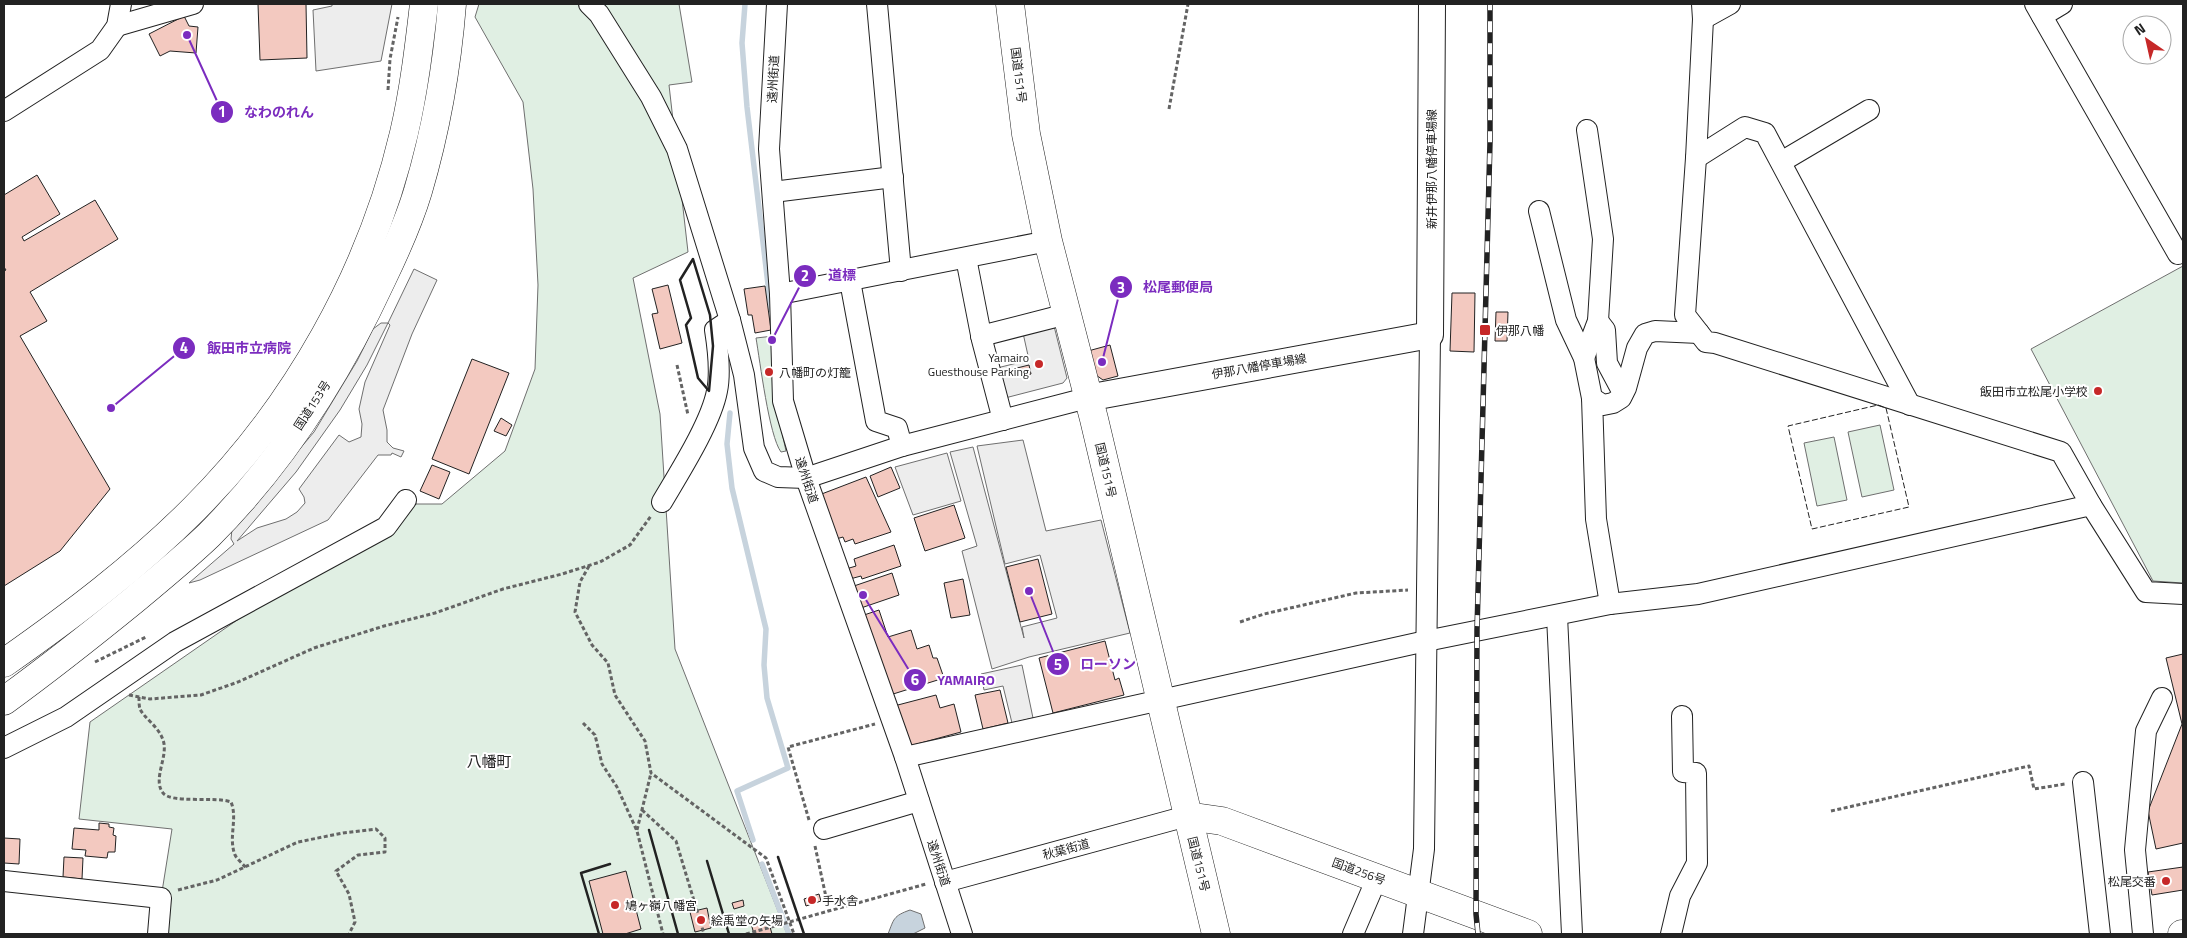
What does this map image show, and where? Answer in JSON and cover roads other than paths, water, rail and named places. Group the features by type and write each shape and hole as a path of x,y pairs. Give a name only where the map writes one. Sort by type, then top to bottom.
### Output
{"highway":[{"name":"国道153号","path":"4,701 103,626 209,535 259,479 306,417 340,363 370,305 396,250 418,192 440,94 449,44 452,4"},
{"name":"国道151号","path":"1010,4 1026,134 1048,241 1216,934"},
{"name":"国道153号","path":"4,663 109,586 166,536 227,474 259,436 294,387 320,345 343,300 359,266 379,214 405,126 413,90 411,7"},
{"name":"国道256号","path":"1187,816 1222,821 1528,934"}],"main road":[{"name":"新井伊那八幡停車場線","path":"1430,335 1432,4"},
{"name":"伊那八幡停車場線","path":"1087,398 1430,335"}],"street":[{"path":"4,111 100,50 118,26 121,4"},
{"path":"118,26 193,4"},
{"path":"589,4 599,14 646,89 676,149 730,320 744,375 754,448 764,471 778,477 806,478 902,446 1087,398"},
{"name":"遠州街道","path":"777,4 769,149 780,294 783,401 806,478 905,756 962,934"},
{"path":"877,4 901,271"},
{"path":"1730,4 1702,12 1696,158 1685,315 1698,333 1706,342 1715,343 2061,452 2091,505 2146,592 2183,594"},
{"path":"2062,4 2038,10 2178,254"},
{"path":"1781,162 1869,110"},
{"path":"1696,158 1745,127 1765,133 1910,405"},
{"path":"1584,358 1598,321 1603,239 1587,130"},
{"path":"773,192 893,177"},
{"path":"1539,212 1566,320 1584,358 1592,398 1596,519 1610,604"},
{"path":"780,294 1048,241"},
{"path":"966,258 981,336 1003,420"},
{"path":"850,281 876,421 897,428 902,446"},
{"path":"981,336 1067,314"},
{"path":"662,502 694,445 717,392 718,372 715,330 730,320"},
{"path":"1598,321 1605,330 1607,363 1623,393"},
{"path":"1592,398 1603,405 1613,403 1621,398 1638,348 1645,334 1655,331 1698,333"},
{"path":"1412,934 1424,849 1430,335"},
{"path":"4,748 66,717 107,691 175,642 386,527 406,500"},
{"path":"905,756 1426,641 1610,604 1698,594 2091,505"},
{"path":"1557,616 1572,934"},
{"path":"2143,934 2135,850 2146,731 2162,698"},
{"path":"1671,934 1680,896 1697,863 1696,772 1683,772 1682,716"},
{"path":"2082,782 2100,934"},
{"path":"816,831 919,801"},
{"name":"秋葉街道","path":"945,881 1187,816"},
{"path":"1352,934 1377,878"},
{"path":"4,881 161,898 158,934"}],"waterway":[{"path":"745,4 742,43 747,107 771,310"},
{"path":"730,413 727,444 732,488 766,629 764,665 767,698 788,768 737,791 753,840"},
{"path":"762,864 789,934"}],"railway":[{"path":"1478,934 1476,914 1477,630 1490,142 1490,4"}],"place":[{"name":"なわのれん","path":"187,35"},
{"name":"伊那八幡","path":"1485,330"},
{"name":"道標","path":"772,340"},
{"name":"松尾郵便局","path":"1102,362"},
{"name":"Yamairo Guesthouse Parking","path":"1039,364"},
{"name":"八幡町の灯籠","path":"769,372"},
{"name":"飯田市立松尾小学校","path":"2098,391"},
{"name":"飯田市立病院","path":"111,408"},
{"name":"ローソン","path":"1029,591"},
{"name":"YAMAIRO","path":"863,595"},
{"name":"松尾交番","path":"2166,881"},
{"name":"手水舎","path":"812,900"},
{"name":"鳩ヶ嶺八幡宮","path":"615,905"},
{"name":"絵禹堂の矢場","path":"701,920"}],"district":[{"name":"八幡町","path":"489,761"}]}
